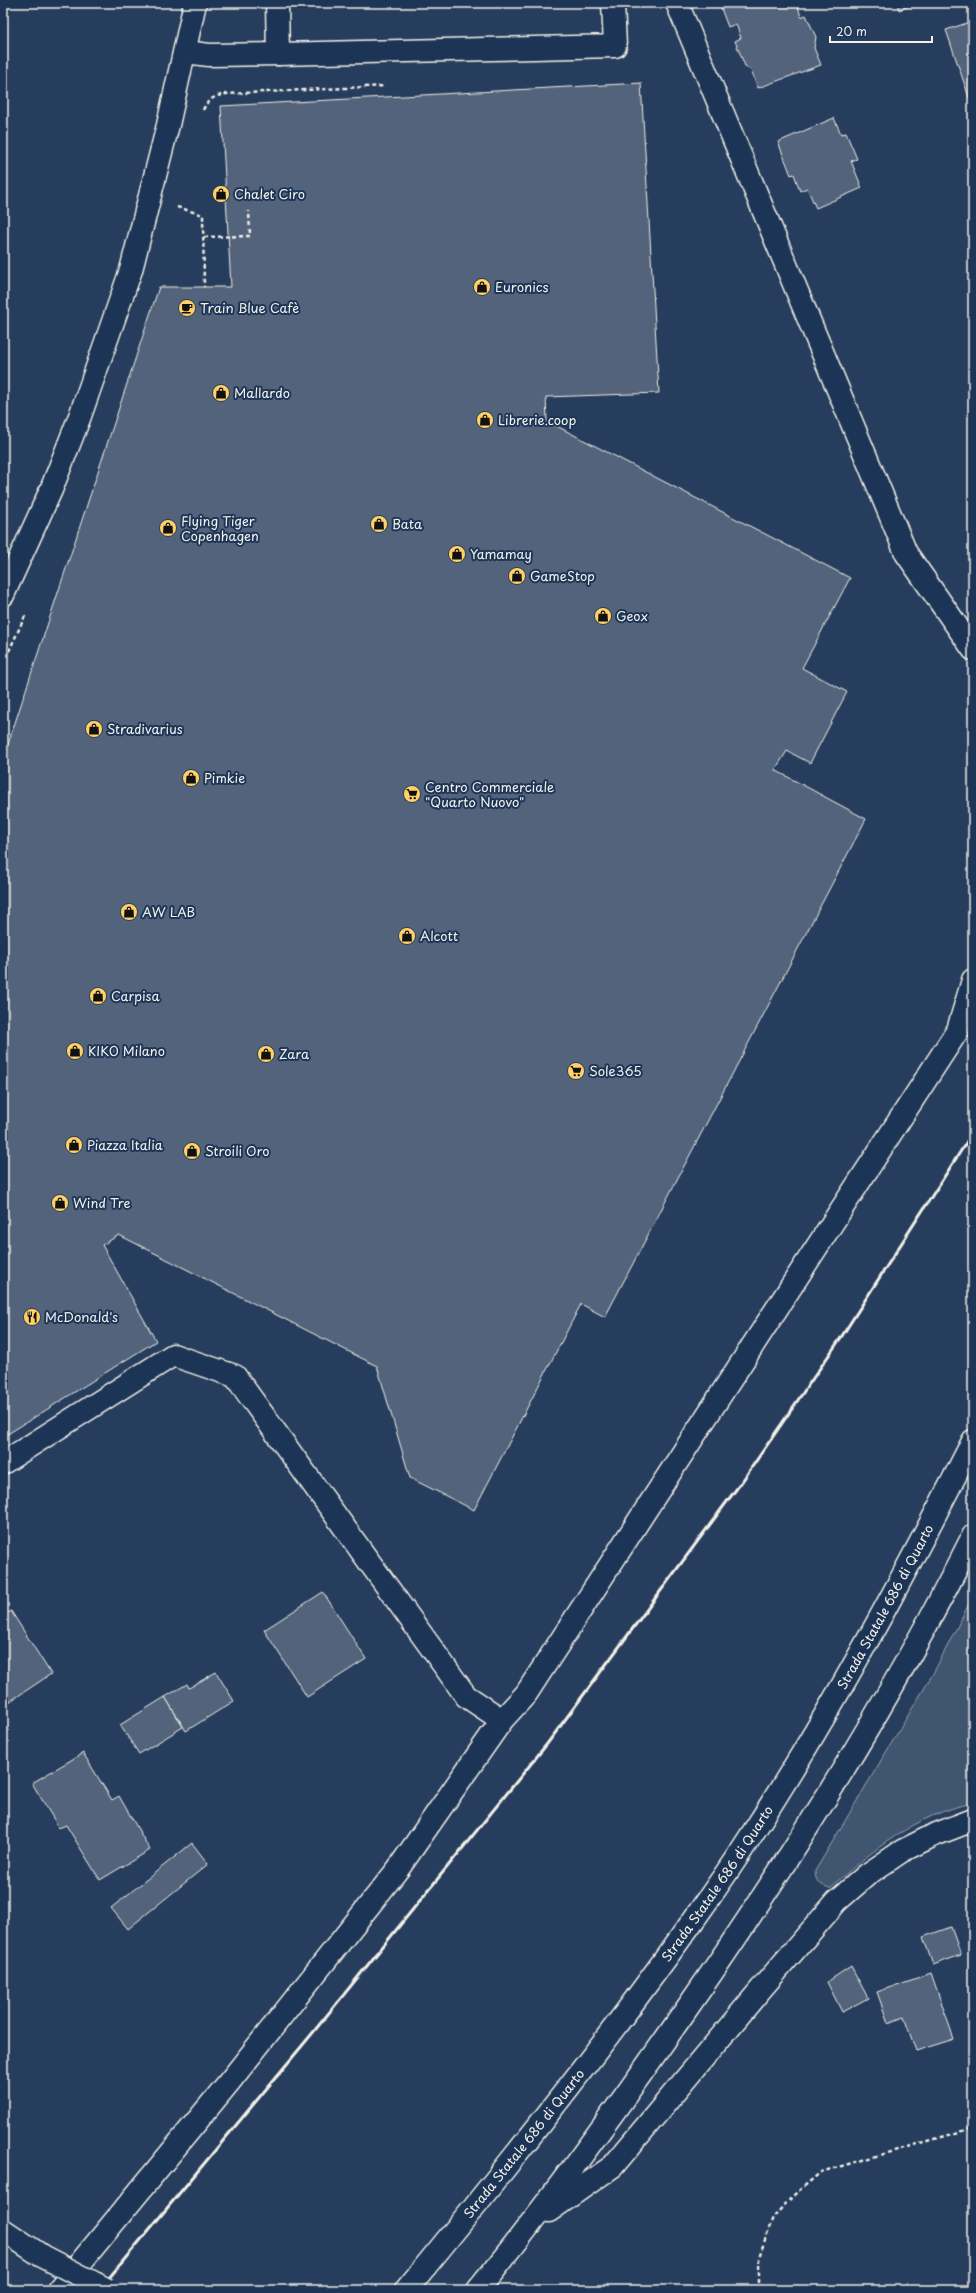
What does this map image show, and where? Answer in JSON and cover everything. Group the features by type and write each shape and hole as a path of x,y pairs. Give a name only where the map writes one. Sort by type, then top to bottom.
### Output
{"main road":[{"path":"3,595 51,490 80,416 131,270 150,199 185,52 195,3"},
{"path":"278,3 278,54"},
{"path":"185,52 210,55 615,46 613,3"},
{"path":"677,3 906,554 973,649"},
{"path":"58,2290 230,2081 393,1875 502,1720 526,1694 958,1030 973,980"},
{"path":"3,1463 173,1355 235,1376 466,1696 502,1720"},
{"name":"Strada Statale 686 di Quarto","path":"406,2290 580,2073 669,1954 753,1832 831,1706 884,1611 973,1441"},
{"path":"478,2290 534,2222 626,2096 785,1864 905,1663 973,1536"},
{"path":"534,2222 613,2166 761,1989 837,1901 868,1874 902,1851 934,1835 973,1820"},
{"path":"3,2230 42,2256 108,2290"}],"path":[{"path":"201,115 206,102 214,96 226,94 385,86"},
{"path":"150,199 203,215 204,287"},
{"path":"176,207 178,199"},
{"path":"204,237 250,236 249,212"},
{"path":"759,2290 759,2257 773,2217 795,2194 821,2172 973,2128"}],"shaded area":[{"path":"973,1596 973,1803 952,1808 914,1825 878,1848 830,1888 823,1886 817,1880 815,1871 934,1672"}],"building":[{"path":"719,3 797,3 801,17 806,15 816,37 814,48 821,65 758,88 751,70 745,66 735,41 741,38 736,24 728,27"},
{"path":"897,3 918,3 899,10"},
{"path":"973,21 973,102 971,103 946,30"},
{"name":"Centro Commerciale \"Quarto Nuovo\"","path":"641,83 659,393 546,397 547,421 850,578 802,668 847,692 810,763 787,751 775,770 866,819 605,1317 581,1304 474,1510 410,1478 377,1366 119,1235 102,1245 156,1341 3,1437 3,759 159,287 231,287 221,106"},
{"path":"834,118 841,134 846,133 857,159 851,161 862,188 816,208 807,188 800,191 794,174 791,175 778,142"},
{"path":"323,1592 366,1659 307,1697 264,1630"},
{"path":"11,1611 51,1674 3,1706 3,1616"},
{"path":"216,1672 234,1701 186,1731 165,1697 187,1684 189,1688"},
{"path":"165,1697 183,1727 139,1754 120,1725"},
{"path":"83,1753 112,1800 119,1796 150,1850 100,1880 66,1825 59,1828 32,1783"},
{"path":"192,1843 208,1864 128,1929 111,1908"},
{"path":"951,1927 961,1955 933,1965 923,1937"},
{"path":"851,1966 868,1998 842,2012 827,1982"},
{"path":"931,1973 954,2039 916,2051 904,2017 888,2023 877,1992"}],"railway":[{"path":"99,2290 311,2035 547,1744 743,1480 840,1339 973,1132"}],"place":[{"name":"Chalet Ciro","path":"221,194"},
{"name":"Euronics","path":"482,287"},
{"name":"Train Blue Cafè","path":"187,308"},
{"name":"Mallardo","path":"221,393"},
{"name":"Librerie.coop","path":"485,420"},
{"name":"Bata","path":"379,524"},
{"name":"Flying Tiger Copenhagen","path":"168,528"},
{"name":"Yamamay","path":"457,554"},
{"name":"GameStop","path":"517,576"},
{"name":"Geox","path":"603,616"},
{"name":"Stradivarius","path":"94,729"},
{"name":"Pimkie","path":"191,778"},
{"name":"Centro Commerciale \"Quarto Nuovo\"","path":"412,794"},
{"name":"AW LAB","path":"129,912"},
{"name":"Alcott","path":"407,936"},
{"name":"Carpisa","path":"98,996"},
{"name":"KIKO Milano","path":"75,1051"},
{"name":"Zara","path":"266,1054"},
{"name":"Sole365","path":"576,1071"},
{"name":"Piazza Italia","path":"74,1145"},
{"name":"Stroili Oro","path":"192,1151"},
{"name":"Wind Tre","path":"60,1203"},
{"name":"McDonald's","path":"32,1317"}]}
